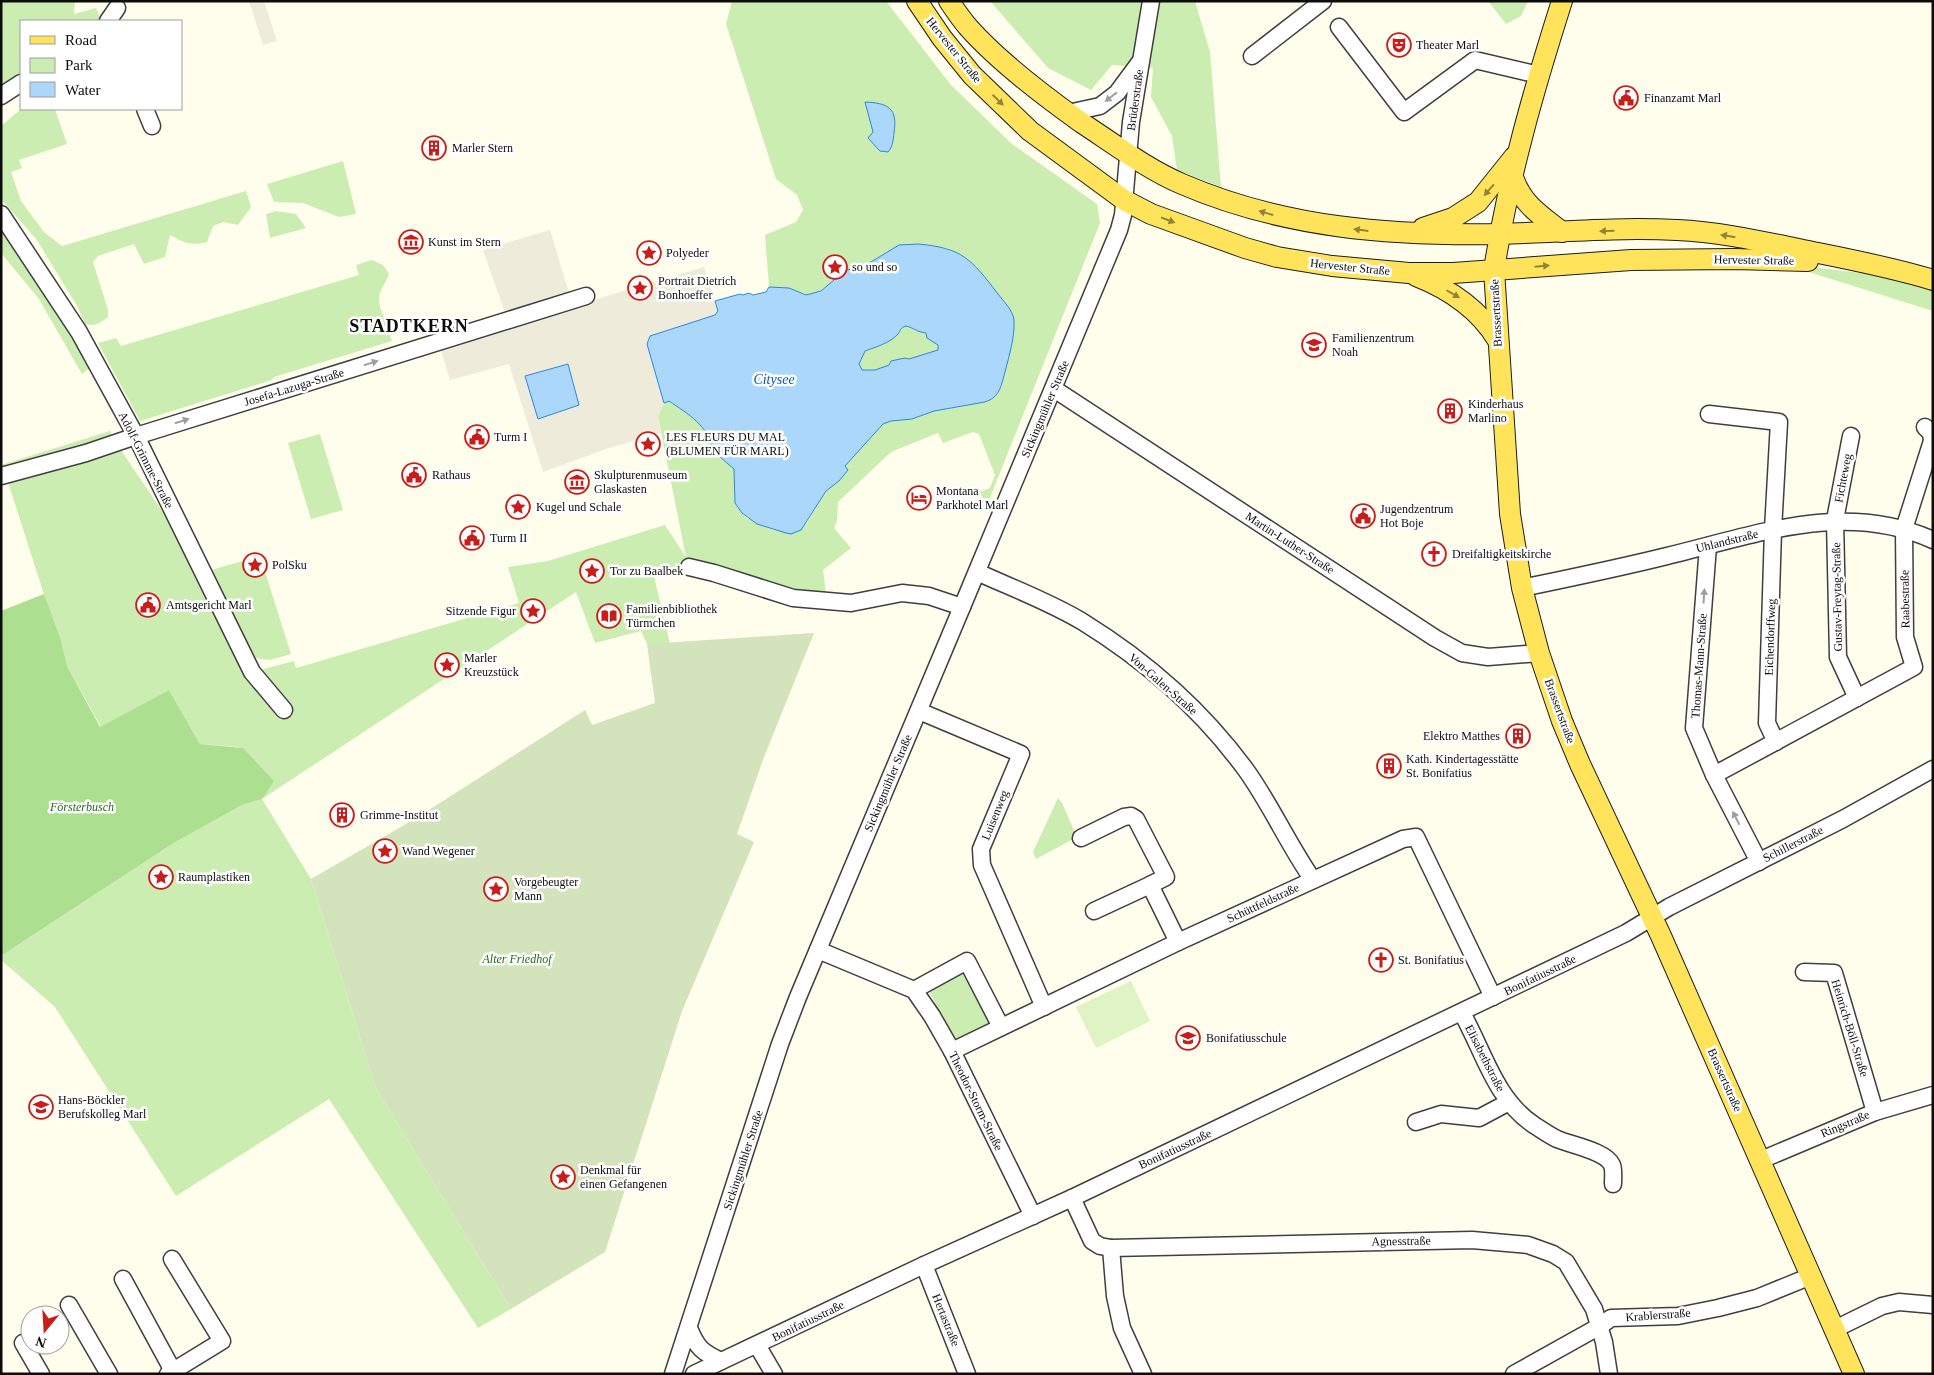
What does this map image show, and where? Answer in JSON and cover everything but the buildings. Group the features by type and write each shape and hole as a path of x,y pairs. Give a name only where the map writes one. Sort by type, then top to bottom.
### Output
{"main road":[{"name":"Hervester Straße","path":"917,1 942,38 972,76 1030,131 1124,200 1151,214 1210,236 1277,257 1332,266 1409,273 1453,273 1640,260 1770,259 1876,265"},
{"name":"Hervester Straße","path":"949,1 967,27 1018,74 1068,113 1129,154 1180,184 1276,216 1313,224 1371,231 1410,233 1499,234 1651,230 1698,231 1758,240 1876,265 1933,280"},
{"name":"Brassertstraße","path":"1562,1 1539,75 1519,151 1499,234 1494,270 1510,514 1522,588 1539,653 1562,721 1580,764 1761,1160 1854,1374"},
{"path":"1410,233 1453,218 1478,202 1519,151"},
{"path":"1513,177 1523,200 1562,232"},
{"path":"1409,273 1425,279 1464,301 1489,325 1498,339"}],"street":[{"name":"Brüderstraße","path":"1124,200 1131,122 1151,1"},
{"path":"1252,56 1323,1"},
{"path":"1339,28 1404,112 1475,60 1539,75"},
{"path":"1068,113 1100,106 1117,93 1141,60"},
{"path":"1,96 20,84"},
{"path":"145,110 152,126"},
{"name":"Sickingmühler Straße","path":"673,1374 780,1044 798,997 1119,230 1124,200"},
{"name":"Adolf-Grimme-Straße","path":"1,214 79,332 136,436 252,672 284,710"},
{"name":"Josefa-Lazuga-Straße","path":"1,476 86,453 586,296"},
{"name":"Martin-Luther-Straße","path":"1054,388 1435,638 1462,653 1488,657 1539,653"},
{"name":"Eichendorffweg","path":"1709,414 1779,422 1773,530 1767,723 1776,742"},
{"name":"Raabestraße","path":"1857,698 1914,667 1905,637 1904,529 1932,441 1931,433 1925,427"},
{"name":"Fichteweg","path":"1835,520 1851,436"},
{"name":"Uhlandstraße","path":"1522,588 1773,530 1835,520 1873,522 1904,529 1933,540"},
{"name":"Gustav-Freytag-Straße","path":"1835,520 1838,658 1857,698"},
{"name":"Thomas-Mann-Straße","path":"1708,546 1694,728 1714,775 1759,862"},
{"path":"689,568 792,598 827,602 851,602 902,593 929,596 962,607"},
{"name":"Von-Galen-Straße","path":"977,572 1082,622 1140,662 1183,698 1217,733 1245,768 1272,808 1313,880"},
{"path":"1714,775 1857,698"},
{"name":"Luisenweg","path":"919,710 1021,754 981,849 982,865 1044,1007"},
{"name":"Schillerstraße","path":"1652,918 1669,907 1843,819 1933,769"},
{"path":"1081,838 1131,816 1136,819 1166,877 1094,911"},
{"name":"Schüttfeldstraße","path":"952,1051 1178,942 1403,839 1416,837 1493,997"},
{"path":"1150,885 1178,942"},
{"name":"Bonifatiusstraße","path":"694,1374 924,1265 1072,1198 1462,1013 1626,933 1652,918"},
{"path":"818,950 914,990 967,961 1001,1027"},
{"name":"Heinrich-Böll-Straße","path":"1804,972 1834,973 1875,1112"},
{"name":"Theodor-Storm-Straße","path":"914,990 932,1016 952,1051 1033,1216"},
{"name":"Elisabethstraße","path":"1462,1013 1494,1079 1509,1102 1530,1122 1556,1139 1598,1154 1608,1160 1613,1166 1613,1184"},
{"name":"Ringstraße","path":"1761,1160 1875,1112 1933,1095"},
{"name":"Elisabethstraße","path":"1416,1122 1441,1114 1480,1118 1509,1102"},
{"path":"1072,1198 1092,1241 1100,1246 1111,1248 1114,1296 1122,1328 1143,1374"},
{"name":"Agnesstraße","path":"1111,1248 1472,1240 1528,1245 1553,1254 1566,1262 1594,1309 1600,1326 1609,1374"},
{"path":"123,1279 171,1372 222,1341 172,1259"},
{"name":"Hertastraße","path":"924,1265 968,1374"},
{"name":"Krablerstraße","path":"1514,1374 1611,1318 1678,1316 1718,1308 1757,1298 1811,1276"},
{"path":"1835,1329 1882,1306 1899,1302 1933,1305"},
{"path":"70,1307 109,1374"},
{"path":"689,1328 696,1345 706,1354 721,1361"},
{"path":"757,1345 774,1374"},
{"path":"30,1355 41,1374"}],"green space":[{"path":"1,1 75,1 74,14 96,8 100,17 98,20 20,20 20,74 1,85"},
{"path":"732,1 886,1 951,85 1012,144 1097,204 1100,223 989,500 983,498 979,492 990,488 995,475 979,434 973,432 943,443 938,433 891,452 838,502 837,521 834,528 851,548 823,570 827,602 689,568 652,568 670,644 647,644 641,631 595,643 576,592 262,799 239,747 200,744 169,690 101,727 67,666 6,476 1,474 1,465 110,431 199,566 252,672 294,661 296,668 519,603 508,567 548,561 665,525 686,557 658,417 664,403 669,401 697,422 707,434 713,451 734,469 735,503 745,517 773,530 806,524 826,491 839,481 848,470 844,466 883,424 992,399 1001,386 1012,343 1013,316 968,259 947,248 918,244 899,245 856,271 847,270 840,275 834,275 834,280 821,291 806,295 789,288 769,287 765,235 796,222 803,210 797,195 776,179 726,24"},
{"path":"990,1 1195,1 1210,52 1221,187 1177,170 1172,136 1151,97 1153,68 1112,65 1091,90 1048,68"},
{"path":"1488,1 1528,1 1521,16 1506,24"},
{"path":"20,110 55,110 67,144 19,160 22,168 11,172 21,201 44,232 62,246 246,191 251,207 238,225 223,222 213,226 207,242 188,243 170,235 165,257 144,264 134,244 98,256 93,262 108,310 108,317 97,324 85,324 77,306 37,240 1,199 1,126"},
{"path":"343,161 356,214 339,217 303,203 274,202 267,184"},
{"path":"276,211 296,214 306,228 270,238 266,214"},
{"path":"1,225 7,238 51,298 92,366 82,374 39,299 1,253"},
{"path":"372,260 383,265 389,274 380,293 379,303 392,341 140,421 98,343 116,338 121,346 359,275 356,265"},
{"path":"1797,265 1892,277 1933,286 1933,311 1796,268"},
{"path":"906,326 926,333 938,345 938,350 909,359 891,361 889,365 875,370 862,370 859,364 865,351 887,342"},
{"path":"320,434 343,510 311,519 288,443"},
{"path":"260,556 291,654 270,660 253,658 211,570"},
{"name":"Försterbusch","path":"44,594 60,638 67,666 100,727 169,690 200,744 243,748 274,781 262,799 242,805 172,844 1,956 1,611"},
{"name":"Alter Friedhof","path":"814,633 764,757 737,834 754,842 682,1011 605,1252 511,1309 376,1089 311,879 418,817 585,710 592,725 655,703 647,644"},
{"path":"1058,798 1077,837 1036,859 1033,852"},
{"path":"262,799 311,879 376,1089 511,1309 478,1328 329,1099 176,1196 55,1007 1,960 1,956 172,844 242,805"},
{"path":"965,971 991,1025 954,1043 928,988"},
{"path":"1131,981 1150,1021 1096,1048 1076,1007"}],"shaded area":[{"path":"249,1 264,1 277,41 263,45"},
{"path":"550,230 573,306 704,267 718,311 715,315 649,336 647,344 664,403 658,417 661,433 609,448 543,472 509,364 450,380 436,334 505,313 483,250"}],"water":[{"path":"865,102 880,104 890,108 893,112 894,133 892,145 888,152 880,151 868,138 873,132"},
{"name":"Citysee","path":"918,244 933,246 956,252 965,257 980,272 1010,309 1014,320 1014,333 1002,382 997,394 985,402 934,411 912,419 891,421 883,424 845,466 848,470 839,481 826,491 801,530 791,534 757,524 742,513 735,503 734,469 713,451 707,434 697,422 669,401 664,403 647,344 650,336 715,315 718,311 715,301 740,294 749,293 753,295 766,292 769,287 789,288 806,295 821,291 834,280 834,274 840,275 847,269 856,271 899,245","holes":["906,326 926,333 927,338 938,345 938,350 909,359 891,361 889,365 875,370 862,370 859,364 865,351 887,342"]},
{"path":"568,364 579,405 538,419 525,376"}],"place":[{"name":"Theater Marl","path":"1399,45"},
{"name":"Finanzamt Marl","path":"1626,98"},
{"name":"Marler Stern","path":"434,148"},
{"name":"Kunst im Stern","path":"411,242"},
{"name":"Polyeder","path":"649,253"},
{"name":"so und so","path":"835,267"},
{"name":"Portrait Dietrich Bonhoeffer","path":"640,288"},
{"name":"Familienzentrum Noah","path":"1314,345"},
{"name":"Kinderhaus Marlino","path":"1450,411"},
{"name":"Turm I","path":"477,437"},
{"name":"LES FLEURS DU MAL (BLUMEN FÜR MARL)","path":"648,444"},
{"name":"Rathaus","path":"414,475"},
{"name":"Skulpturenmuseum Glaskasten","path":"577,482"},
{"name":"Montana Parkhotel Marl","path":"919,498"},
{"name":"Kugel und Schale","path":"518,507"},
{"name":"Jugendzentrum Hot Boje","path":"1363,516"},
{"name":"Turm II","path":"472,538"},
{"name":"Dreifaltigkeitskirche","path":"1434,554"},
{"name":"PolSku","path":"255,565"},
{"name":"Tor zu Baalbek","path":"592,571"},
{"name":"Amtsgericht Marl","path":"148,605"},
{"name":"Sitzende Figur","path":"533,611"},
{"name":"Familienbibliothek Türmchen","path":"609,616"},
{"name":"Marler Kreuzstück","path":"447,665"},
{"name":"Elektro Matthes","path":"1518,736"},
{"name":"Kath. Kindertagesstätte St. Bonifatius","path":"1389,766"},
{"name":"Grimme-Institut","path":"342,815"},
{"name":"Wand Wegener","path":"385,851"},
{"name":"Raumplastiken","path":"161,877"},
{"name":"Vorgebeugter Mann","path":"496,889"},
{"name":"St. Bonifatius","path":"1381,960"},
{"name":"Bonifatiusschule","path":"1188,1038"},
{"name":"Hans-Böckler Berufskolleg Marl","path":"41,1107"},
{"name":"Denkmal für einen Gefangenen","path":"563,1177"}],"district":[{"name":"STADTKERN","path":"409,326"}]}
